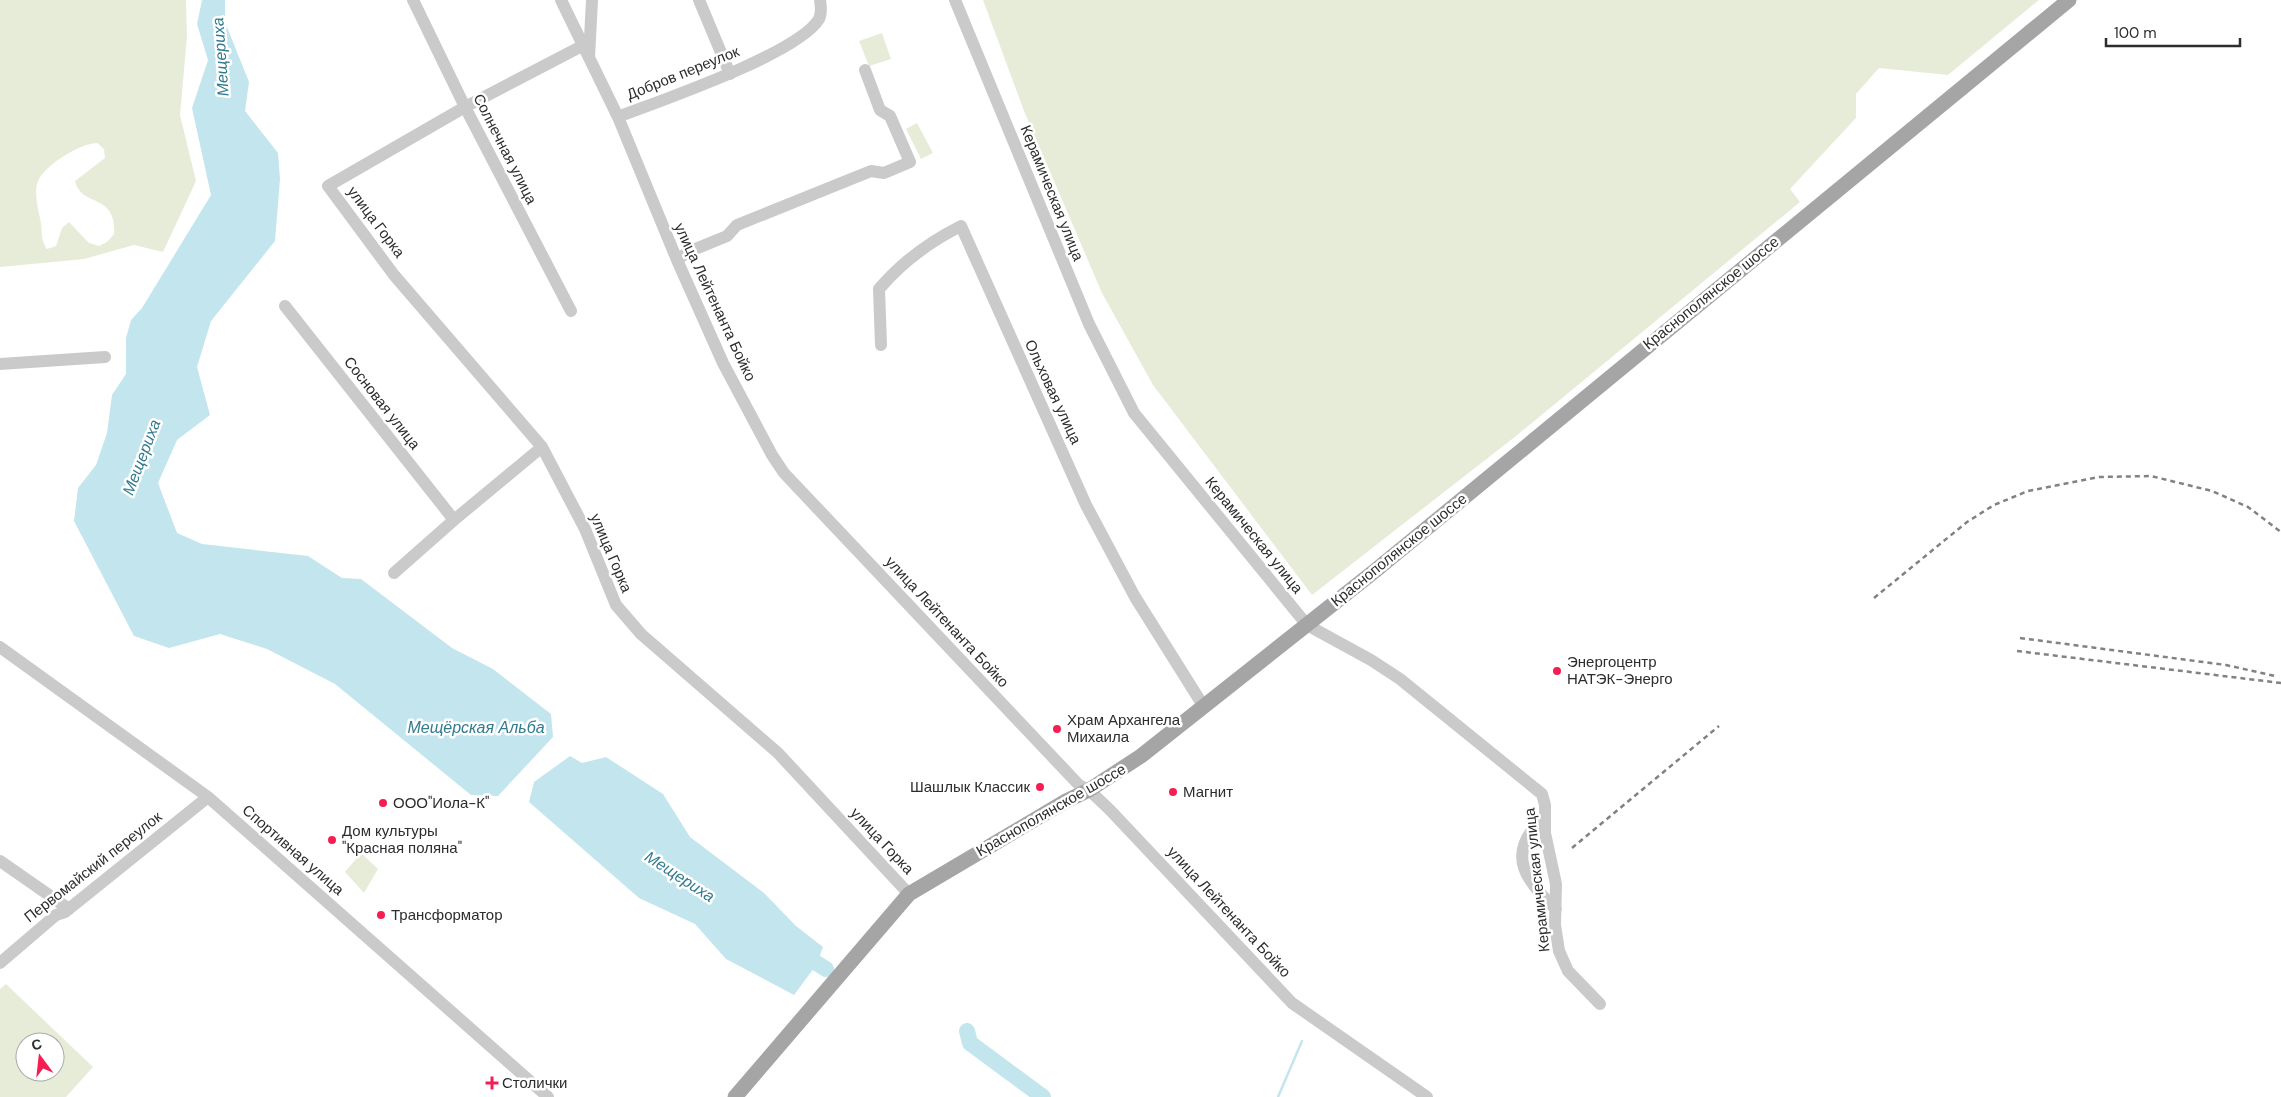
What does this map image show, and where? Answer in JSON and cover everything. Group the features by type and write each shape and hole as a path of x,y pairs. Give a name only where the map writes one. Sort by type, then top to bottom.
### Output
{"main road":[{"name":"Краснополянское шоссе","path":"735,1097 909,894 1050,810 1089,790 1141,756 1307,625 2069,0"}],"street":[{"name":"Солнечная улица","path":"413,0 465,107 571,311"},
{"name":"улица Лейтенанта Бойко","path":"561,0 618,117 677,260 723,363 772,455 784,473 1079,785 1089,790 1200,903 1292,1003 1427,1097"},
{"path":"589,58 592,0"},
{"path":"699,0 730,74"},
{"name":"Добров переулок","path":"618,117 730,74 805,32 818,19 820,0"},
{"name":"Керамическая улица","path":"955,0 1088,324 1134,413 1307,625 1354,650 1400,679 1538,789 1545,799 1544,818 1556,884 1556,934 1565,965 1600,1004"},
{"path":"465,107 582,46"},
{"path":"677,260 688,252 726,236 737,225 872,171 884,173 910,162 890,116 880,110 865,70"},
{"name":"улица Горка","path":"465,107 328,186 394,275 542,448 585,529 616,605 641,634 778,753 909,894"},
{"name":"Ольховая улица","path":"881,346 879,289 896,269 938,238 961,226 1086,505 1135,597 1204,707"},
{"name":"Сосновая улица","path":"285,306 454,520"},
{"path":"0,364 105,357"},
{"path":"394,573 454,520 542,448"},
{"name":"Спортивная улица","path":"0,647 208,797 548,1097"},
{"name":"Первомайский переулок","path":"0,964 56,915 69,909 208,797"},
{"path":"1544,818 1529,833 1523,842 1521,852 1523,863 1535,888 1556,909"},
{"path":"0,861 69,909"}],"green space":[{"path":"0,0 186,0 187,36 180,115 196,181 163,252 134,245 84,259 0,267","holes":["97,143 104,149 105,158 75,181 84,195 105,206 110,212 114,234 107,242 99,246 89,243 69,222 62,228 56,246 47,249 43,240 36,198 36,188 40,177 53,163 81,147"]},
{"path":"983,0 2039,0 1948,75 1879,68 1856,94 1856,118 1790,189 1800,202 1516,436 1312,595 1153,385 1102,293 1024,111"},
{"path":"882,33 891,59 869,66 859,41"},
{"path":"917,123 933,153 921,159 906,129"},
{"path":"361,853 378,869 364,893 345,872"},
{"path":"6,984 56,1032 15,1032 15,1082 65,1082 65,1040 93,1067 66,1097 0,1097 0,989"}],"water":[{"name":"Мещёрская Альба","path":"202,0 225,0 225,22 249,82 245,111 278,153 280,179 275,241 211,321 197,367 210,415 177,440 158,483 177,533 202,544 308,556 342,578 361,579 452,648 493,669 551,714 553,737 498,796 471,795 335,684 267,649 220,634 169,648 134,636 74,521 78,488 96,465 107,433 112,395 126,374 126,338 131,320 142,308 211,195 192,108 208,60 197,24"},
{"path":"570,756 582,763 606,757 663,794 690,837 764,893 796,926 823,947 817,964 794,995 726,959 695,924 639,898 529,802 534,782"}],"waterway":[{"name":"Мещериха","path":"799,952 826,969"},
{"name":"Мещериха","path":"967,1031 970,1043 1043,1097"},
{"path":"1278,1097 1302,1041"}],"railway":[{"path":"1874,598 1967,522 1994,505 2028,491 2099,477 2151,476 2212,491 2248,507 2281,532"},
{"path":"2020,638 2226,665 2275,676"},
{"path":"2017,651 2281,683"},
{"path":"1572,848 1719,726"}],"place":[{"name":"Энергоцентр НАТЭК-Энерго","path":"1557,671"},
{"name":"Храм Архангела Михаила","path":"1057,729"},
{"name":"Шашлык Классик","path":"1040,787"},
{"name":"Магнит","path":"1173,792"},
{"name":"ООО\"Иола-К\"","path":"383,803"},
{"name":"Дом культуры \"Красная поляна\"","path":"332,840"},
{"name":"Трансформатор","path":"381,915"},
{"name":"Столички","path":"492,1083"}]}
